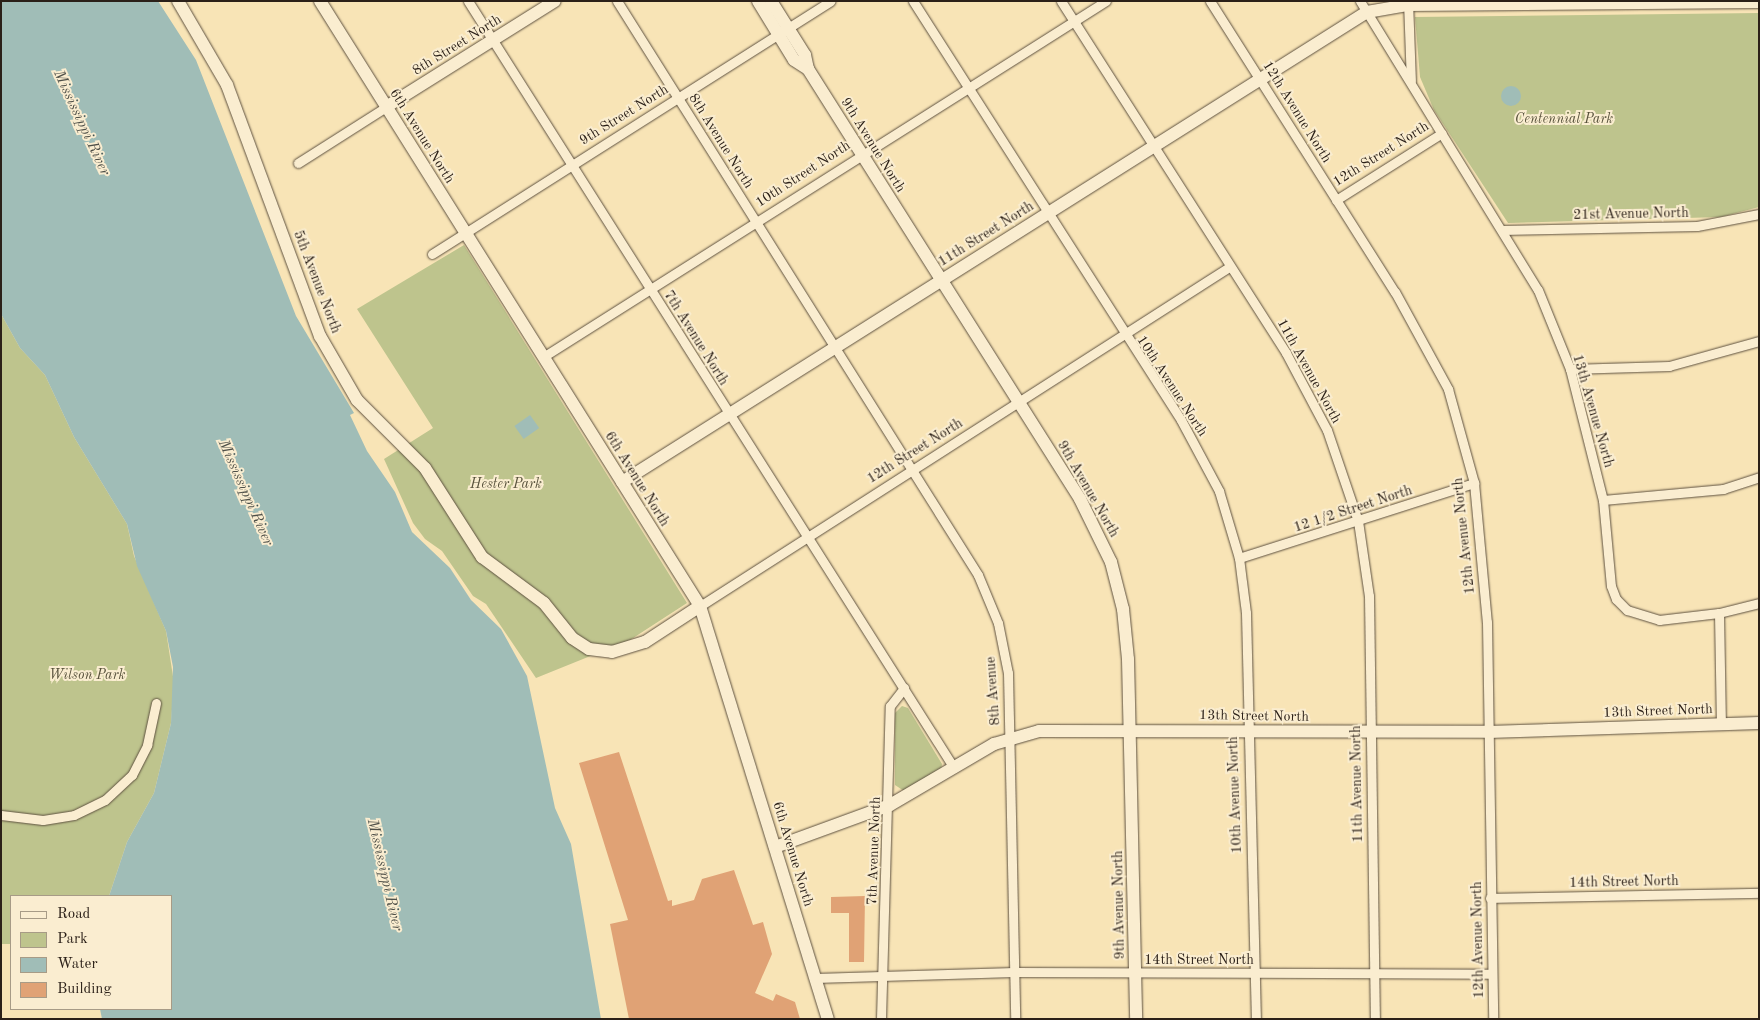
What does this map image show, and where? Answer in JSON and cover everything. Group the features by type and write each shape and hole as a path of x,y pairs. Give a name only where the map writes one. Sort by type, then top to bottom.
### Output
{"street":[{"name":"5th Avenue North","path":"178,1 227,85 320,336 357,400 425,468 482,557 544,603 572,638 589,649 612,652"},
{"name":"6th Avenue North","path":"320,1 700,606 828,1019"},
{"name":"7th Avenue North","path":"468,1 728,415 954,768"},
{"name":"8th Street North","path":"298,163 555,1"},
{"name":"8th Avenue North","path":"617,1 834,346"},
{"name":"9th Avenue North","path":"758,1 782,30"},
{"name":"9th Avenue North","path":"771,1 794,60 808,70 1020,403 1080,499 1111,562 1126,633 1136,1019"},
{"name":"9th Street North","path":"432,254 570,164 830,1"},
{"name":"10th Avenue North","path":"913,1 1124,337 1181,420 1219,491 1239,558 1246,613 1246,731 1256,1019"},
{"name":"11th Avenue North","path":"1061,1 1229,267 1286,353 1327,430 1358,522 1368,596 1375,1019"},
{"name":"10th Street North","path":"544,357 861,153 969,89 1106,1"},
{"name":"12th Avenue North","path":"1210,1 1396,292 1448,389 1474,484 1487,622 1493,1019"},
{"path":"1364,7 1408,3 1759,2"},
{"path":"1408,3 1411,83"},
{"name":"11th Street North","path":"622,482 834,346 1260,80 1364,7"},
{"name":"13th Avenue North","path":"1364,7 1538,290 1570,369 1603,500 1611,586 1616,599 1627,610 1659,620 1719,612 1759,603"},
{"name":"12th Street North","path":"1336,200 1442,133"},
{"name":"21st Avenue North","path":"1502,230 1697,226 1759,214"},
{"name":"12th Street North","path":"612,652 645,642 806,535 1020,403 1229,267"},
{"path":"1570,369 1669,366 1759,341"},
{"name":"8th Avenue","path":"834,346 978,575 998,623 1008,673 1016,1019"},
{"path":"1603,500 1723,489 1759,477"},
{"name":"12 1/2 Street North","path":"1239,558 1474,484"},
{"path":"1719,612 1722,724"},
{"name":"7th Avenue North","path":"881,1019 890,806 890,706 904,688"},
{"path":"1,815 43,820 74,815 105,800 132,775 147,745 156,703"},
{"name":"13th Street North","path":"776,847 890,806 1010,737 1039,731 1488,732 1759,723"},
{"name":"14th Street North","path":"1490,898 1759,893"},
{"name":"14th Street North","path":"815,978 1014,972 1492,974"}],"green space":[{"name":"Centennial Park","path":"1759,13 1759,207 1721,217 1508,223 1434,110 1420,77 1415,17"},
{"name":"Hester Park","path":"464,245 687,603 630,640 536,678 486,604 473,596 442,551 425,539 413,523 384,459 433,428 357,309"},
{"name":"Wilson Park","path":"1,314 20,348 45,375 74,437 127,524 134,556 166,631 174,683 171,723 154,793 127,842 109,895 10,895 10,944 1,944"},
{"path":"902,706 908,708 942,764 941,770 904,791 895,785 895,713"}],"water":[{"name":"Mississippi River","path":"1,1 158,1 196,60 296,316 354,413 350,415 367,451 395,492 412,532 450,568 471,600 501,629 527,676 555,808 571,844 601,1019 102,1019 100,1010 172,1010 172,895 109,895 127,842 154,793 171,723 173,667 166,631 137,566 127,524 74,437 45,375 20,348 1,314"},
{"path":"1511,86 1518,89 1521,96 1518,103 1511,106 1504,103 1501,96 1504,89"},
{"path":"530,415 539,428 524,439 514,426"}],"building":[{"path":"619,752 668,901 672,900 672,906 694,900 702,879 734,870 753,925 763,922 772,954 755,993 773,1001 776,994 795,1002 800,1019 629,1019 610,924 628,920 579,763"},
{"path":"865,896 864,962 849,962 849,913 831,913 831,897"}]}
